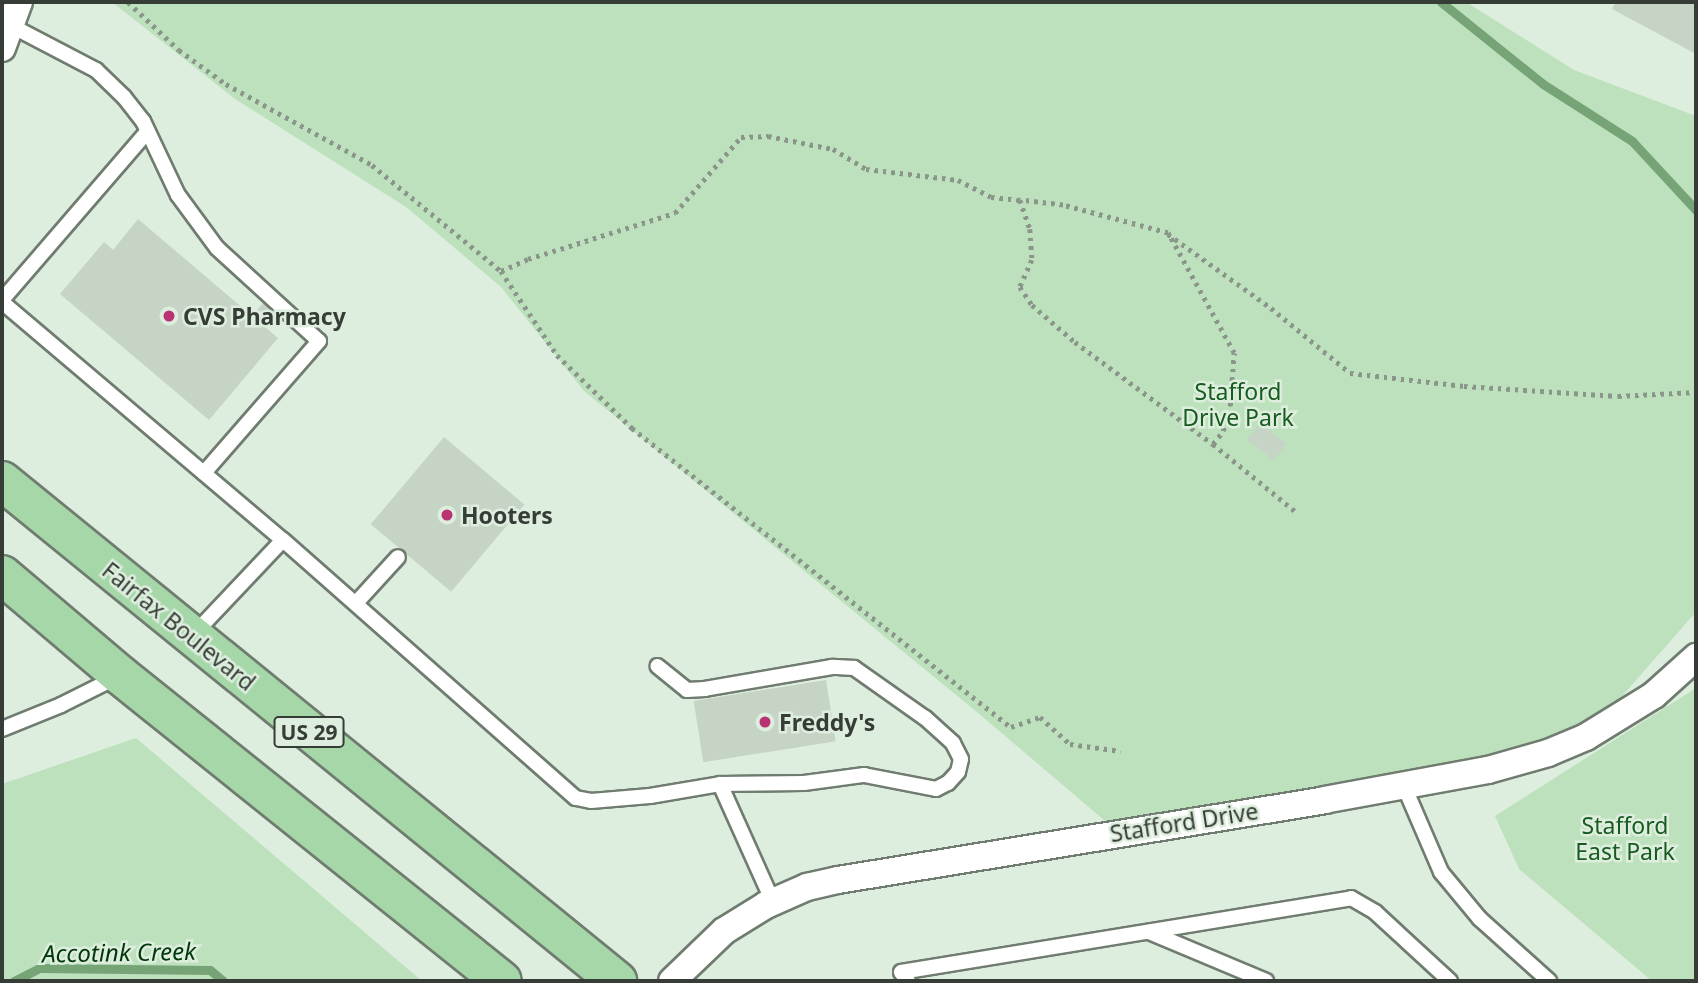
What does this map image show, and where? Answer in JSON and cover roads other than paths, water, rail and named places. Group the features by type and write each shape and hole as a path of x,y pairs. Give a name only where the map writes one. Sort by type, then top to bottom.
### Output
{"main road":[{"name":"Fairfax Boulevard","path":"2,481 617,981"},
{"path":"2,575 120,675 502,981"}],"street":[{"name":"Stafford Drive","path":"672,981 724,931 773,902 807,887 1488,770 1548,753 1586,737 1654,695 1696,657"}],"lane":[{"path":"7,26 96,70 124,97 143,121 178,195 216,248 319,341 204,473"},
{"path":"147,132 2,301 356,603 576,798 591,801 650,796 720,784 804,783 864,775 936,789 948,783 958,772 961,759 953,743 925,718 853,668 832,667 687,690 657,666"},
{"path":"192,637 283,540"},
{"path":"356,603 398,557"},
{"path":"2,729 61,705 120,675"},
{"path":"720,784 773,902"},
{"path":"1404,786 1441,872 1480,919 1549,981"},
{"path":"908,981 901,972 1351,898 1375,912 1450,981"},
{"path":"1147,932 1266,981"}],"waterway":[{"path":"1441,2 1543,84 1632,141 1696,210"},
{"name":"Accotink Creek","path":"14,981 40,968 210,970 223,981"}],"place":[{"name":"CVS Pharmacy","path":"169,316"},
{"name":"Hooters","path":"447,515"},
{"name":"Freddy's","path":"765,722"}],"park label":[{"name":"Stafford Drive Park","path":"1238,404"},
{"name":"Stafford East Park","path":"1625,838"}]}
